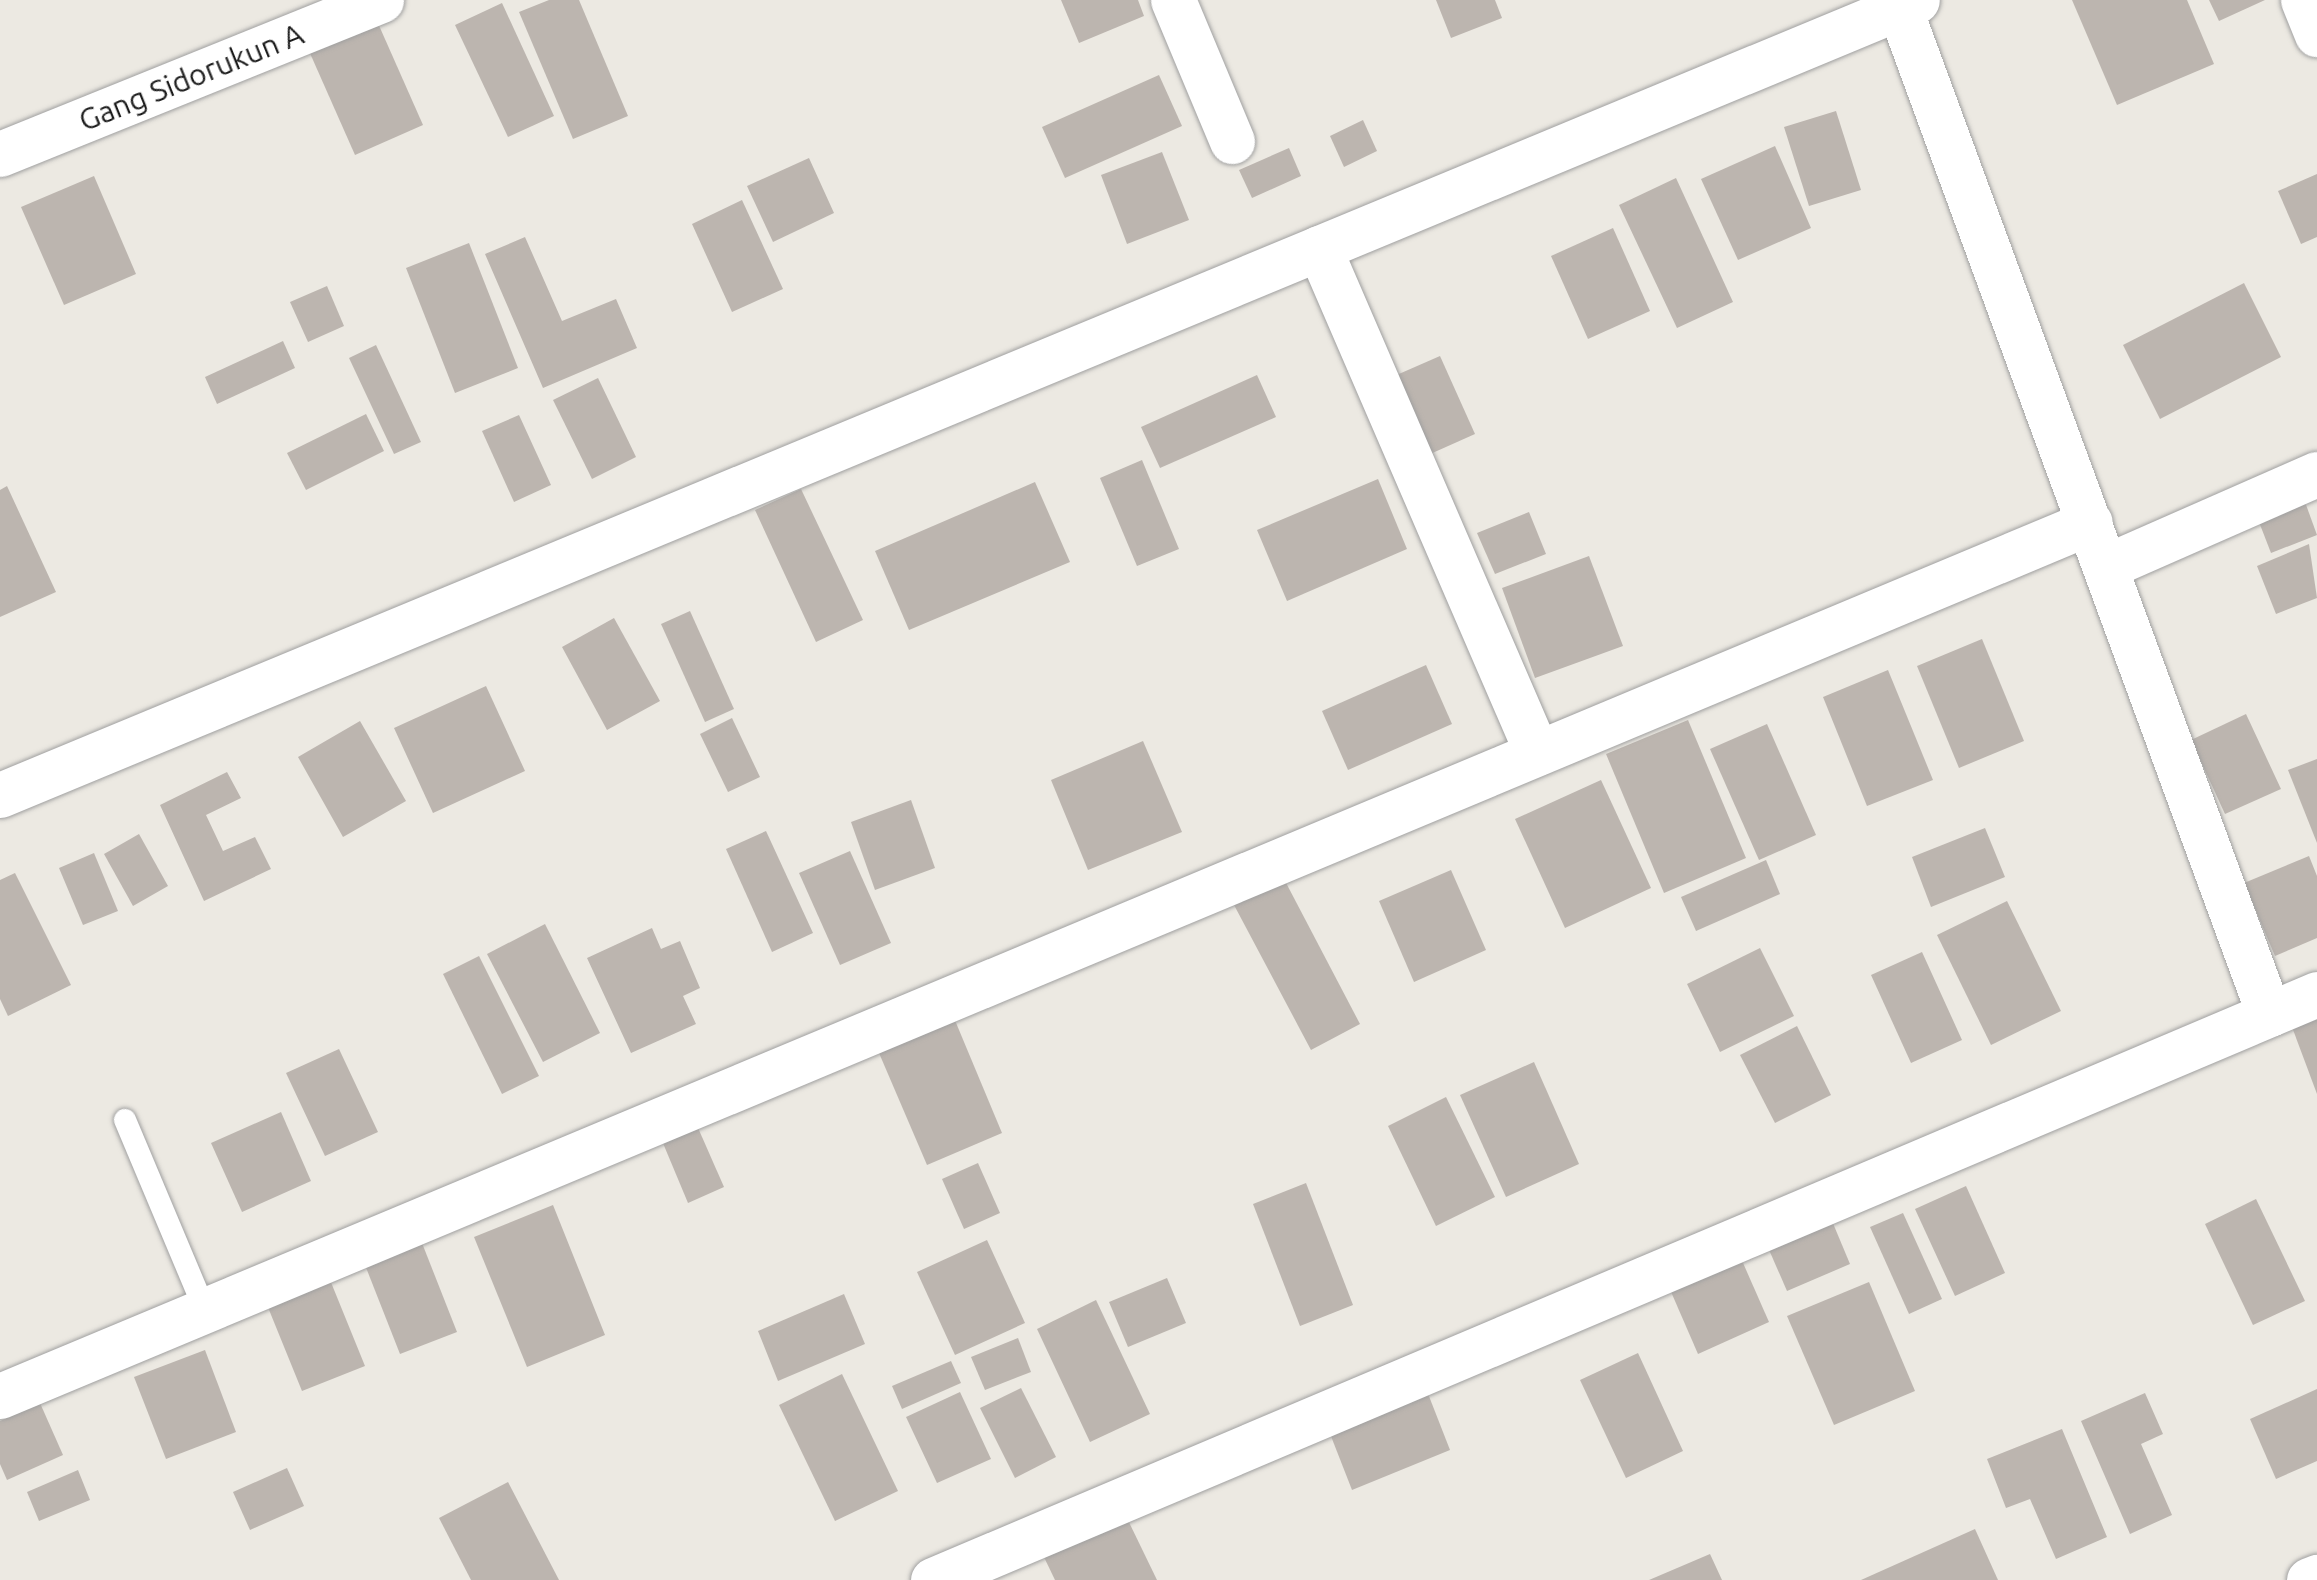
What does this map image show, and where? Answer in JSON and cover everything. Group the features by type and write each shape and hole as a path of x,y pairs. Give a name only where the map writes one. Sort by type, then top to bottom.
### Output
{"street":[{"name":"Gang Sidorukun A","path":"0,154 381,0"},
{"path":"1173,0 1232,141"},
{"path":"2303,0 2317,34"},
{"path":"0,795 1908,4 2269,1014"},
{"path":"1319,248 1537,754"},
{"path":"2107,566 2317,474"},
{"path":"0,1396 2090,522"},
{"path":"933,1580 2317,994"},
{"path":"2309,1580 2317,1576"}],"lane":[{"path":"125,1120 205,1310"}],"building":[{"path":"549,0 579,0 628,116 573,139 519,12"},
{"path":"1061,0 1138,0 1144,16 1079,43"},
{"path":"1436,0 1495,0 1502,18 1451,38"},
{"path":"2072,0 2187,0 2214,64 2117,105"},
{"path":"2209,0 2265,0 2219,21"},
{"path":"502,3 554,116 508,137 455,25"},
{"path":"377,21 423,125 355,155 309,51"},
{"path":"1159,75 1182,126 1065,178 1042,127"},
{"path":"1836,111 1861,190 1809,206 1784,127"},
{"path":"1363,120 1377,151 1344,167 1330,136"},
{"path":"1775,146 1811,228 1738,260 1701,179"},
{"path":"1289,148 1301,176 1252,198 1239,170"},
{"path":"1162,152 1189,220 1127,244 1101,175"},
{"path":"809,158 834,213 773,242 747,186"},
{"path":"2317,174 2317,237 2301,244 2278,191"},
{"path":"94,176 136,274 64,305 21,207"},
{"path":"1676,178 1733,302 1677,328 1619,205"},
{"path":"742,200 783,289 732,312 692,224"},
{"path":"1613,228 1650,311 1588,339 1551,256"},
{"path":"525,237 562,321 616,299 637,348 543,388 485,254"},
{"path":"469,243 518,368 455,393 406,268"},
{"path":"2244,283 2281,357 2160,419 2123,345"},
{"path":"327,286 344,326 308,342 290,302"},
{"path":"283,341 295,368 217,404 205,377"},
{"path":"376,345 421,442 394,454 349,358"},
{"path":"1440,356 1475,434 1428,455 1392,377"},
{"path":"1257,375 1276,417 1160,468 1141,427"},
{"path":"598,378 636,457 592,479 553,400"},
{"path":"366,414 384,451 306,490 287,453"},
{"path":"519,415 551,485 514,502 482,431"},
{"path":"1142,460 1179,549 1137,566 1100,478"},
{"path":"1378,479 1407,549 1287,601 1257,530"},
{"path":"1035,482 1070,562 909,630 875,551"},
{"path":"7,486 56,592 0,617 0,490"},
{"path":"801,489 863,620 816,642 755,510"},
{"path":"2301,491 2317,535 2271,553 2254,509"},
{"path":"1529,512 1546,554 1495,574 1477,533"},
{"path":"2309,544 2317,598 2276,614 2257,566"},
{"path":"1589,556 1623,646 1535,678 1502,588"},
{"path":"690,611 734,709 705,722 661,624"},
{"path":"614,618 660,701 607,730 562,647"},
{"path":"1982,639 2024,741 1959,768 1917,666"},
{"path":"1426,665 1452,724 1348,770 1322,711"},
{"path":"1888,670 1933,780 1867,806 1823,697"},
{"path":"486,686 525,771 433,813 394,728"},
{"path":"2246,714 2281,789 2225,814 2191,740"},
{"path":"732,718 760,777 728,792 700,734"},
{"path":"1688,720 1746,858 1664,893 1606,754"},
{"path":"360,721 406,801 343,837 298,757"},
{"path":"1767,724 1816,835 1759,860 1710,749"},
{"path":"1143,741 1182,832 1088,870 1051,780"},
{"path":"2317,759 2317,843 2288,770"},
{"path":"227,772 241,798 206,815 223,851 255,837 271,869 204,901 160,805"},
{"path":"1601,780 1651,888 1565,928 1515,819"},
{"path":"911,800 935,868 875,890 851,822"},
{"path":"1985,828 2005,877 1931,907 1912,857"},
{"path":"766,831 813,933 772,952 726,849"},
{"path":"139,834 168,886 133,906 104,854"},
{"path":"850,851 891,943 840,965 799,873"},
{"path":"94,853 118,911 83,925 59,868"},
{"path":"2309,856 2317,876 2317,938 2275,956 2244,883"},
{"path":"1766,860 1780,894 1696,931 1681,897"},
{"path":"1451,870 1486,950 1414,982 1379,901"},
{"path":"15,873 71,985 8,1016 0,999 0,880"},
{"path":"1284,879 1360,1024 1311,1050 1234,905"},
{"path":"2007,901 2061,1011 1991,1045 1937,935"},
{"path":"545,924 600,1033 543,1062 487,954"},
{"path":"652,928 661,949 680,941 700,988 683,996 696,1024 631,1053 587,958"},
{"path":"1760,948 1794,1016 1720,1052 1687,984"},
{"path":"1922,952 1962,1040 1911,1063 1871,975"},
{"path":"479,956 539,1076 502,1094 443,974"},
{"path":"949,1006 1002,1133 927,1165 873,1039"},
{"path":"2317,1009 2317,1094 2289,1019"},
{"path":"1797,1026 1831,1095 1775,1123 1740,1055"},
{"path":"339,1049 378,1132 325,1156 286,1073"},
{"path":"1534,1062 1579,1164 1506,1197 1460,1095"},
{"path":"1446,1097 1495,1197 1436,1226 1388,1126"},
{"path":"281,1112 311,1181 242,1212 211,1143"},
{"path":"695,1121 724,1187 688,1203 660,1136"},
{"path":"978,1163 1000,1213 964,1229 942,1179"},
{"path":"1306,1183 1353,1305 1300,1326 1253,1204"},
{"path":"1966,1186 2005,1273 1955,1296 1915,1209"},
{"path":"2256,1199 2305,1301 2253,1325 2205,1224"},
{"path":"553,1205 605,1335 527,1367 474,1237"},
{"path":"1827,1209 1850,1264 1787,1291 1763,1236"},
{"path":"1903,1213 1942,1299 1909,1314 1870,1227"},
{"path":"987,1240 1025,1323 955,1355 917,1272"},
{"path":"422,1243 457,1332 400,1354 365,1265"},
{"path":"1736,1247 1769,1322 1698,1354 1665,1278"},
{"path":"328,1275 365,1366 302,1391 265,1300"},
{"path":"1167,1278 1186,1323 1128,1347 1109,1302"},
{"path":"1869,1282 1915,1391 1834,1425 1787,1316"},
{"path":"844,1294 865,1344 778,1381 758,1331"},
{"path":"1096,1300 1150,1414 1090,1442 1037,1329"},
{"path":"1018,1338 1031,1372 985,1390 971,1357"},
{"path":"205,1350 236,1432 166,1459 134,1377"},
{"path":"1638,1353 1683,1451 1626,1478 1580,1380"},
{"path":"951,1361 961,1383 902,1409 892,1386"},
{"path":"842,1374 898,1491 835,1521 779,1405"},
{"path":"1425,1386 1450,1450 1352,1490 1327,1426"},
{"path":"1021,1388 1056,1457 1015,1478 980,1408"},
{"path":"2317,1389 2317,1461 2276,1479 2250,1419"},
{"path":"960,1392 991,1459 937,1483 906,1417"},
{"path":"2145,1393 2163,1434 2141,1444 2172,1515 2130,1534 2081,1421"},
{"path":"40,1403 63,1455 7,1480 0,1464 0,1421"},
{"path":"2062,1429 2107,1537 2056,1559 2030,1499 2006,1508 1987,1459"},
{"path":"287,1468 304,1506 250,1530 233,1492"},
{"path":"78,1470 90,1500 39,1521 27,1492"},
{"path":"508,1482 559,1580 471,1580 439,1518"},
{"path":"1125,1514 1157,1580 1055,1580 1042,1553"},
{"path":"1975,1529 1998,1580 1861,1580"},
{"path":"1710,1554 1722,1580 1649,1580"}]}
